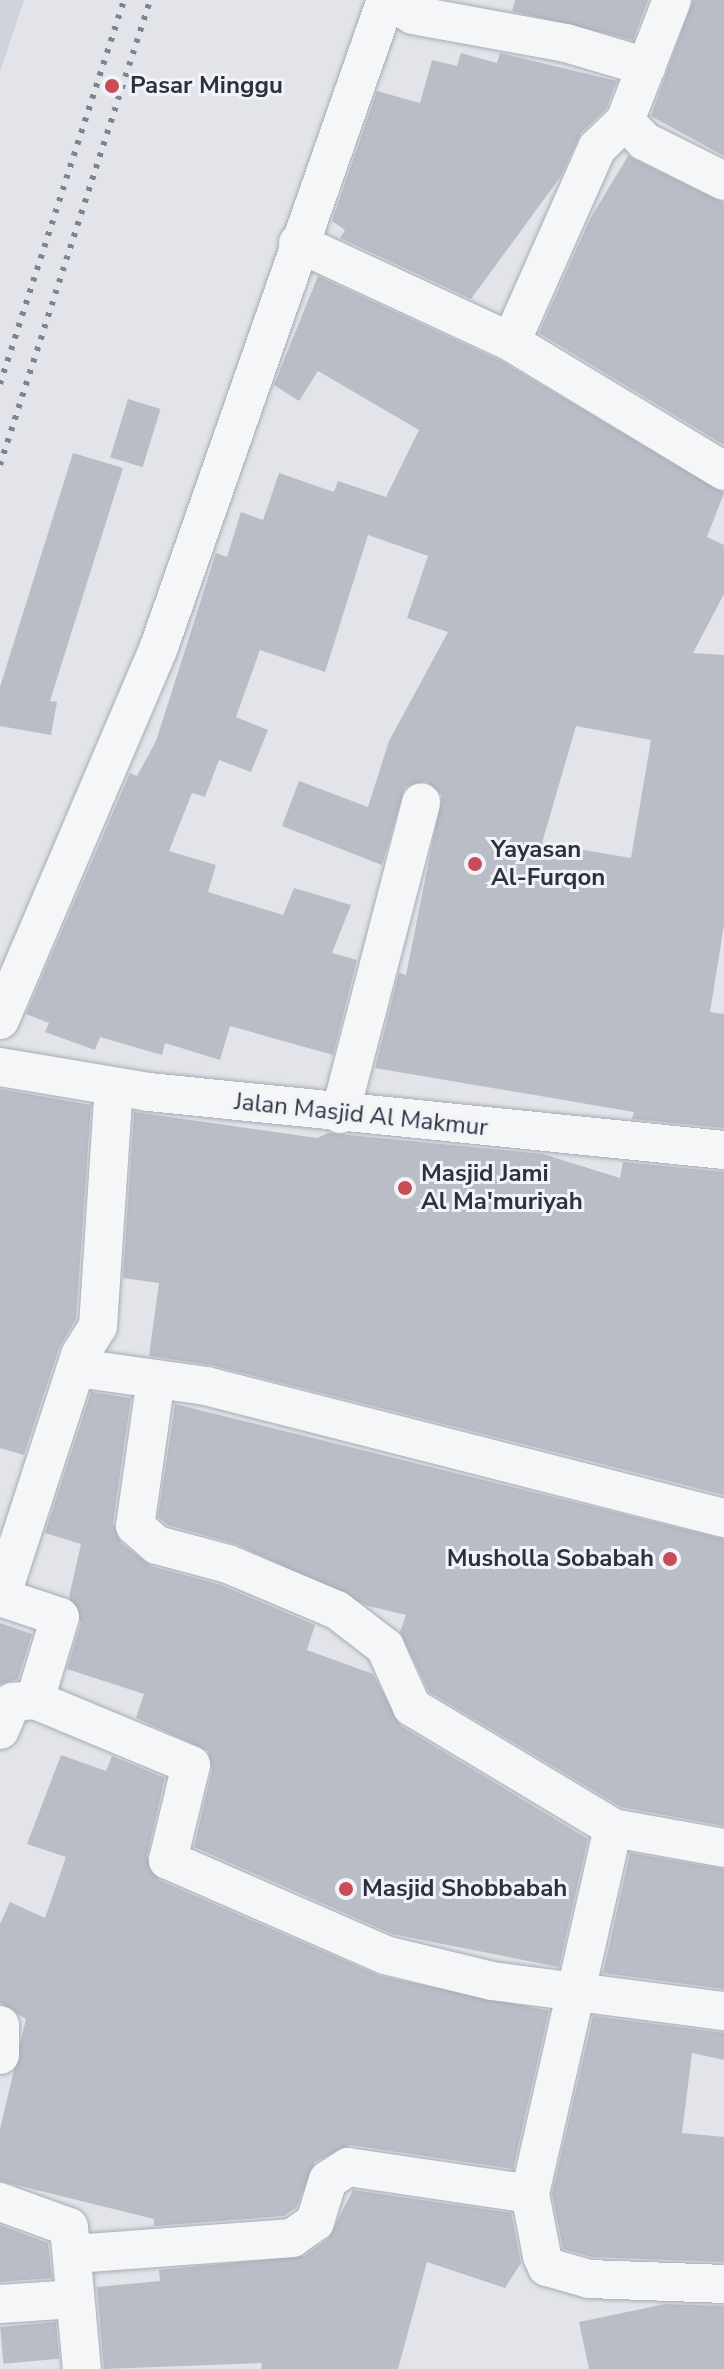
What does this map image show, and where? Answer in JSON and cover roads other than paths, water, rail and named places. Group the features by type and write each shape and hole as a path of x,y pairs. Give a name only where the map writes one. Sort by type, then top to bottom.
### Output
{"street":[{"path":"0,1020 159,647 298,243 387,0 413,15 566,43 647,67"},
{"path":"511,342 597,148 625,121 672,0"},
{"path":"625,121 644,141 724,181"},
{"path":"298,243 511,342 724,471"},
{"path":"340,1114 421,802"},
{"name":"Jalan Masjid Al Makmur","path":"0,1067 114,1088 340,1114 724,1150"},
{"path":"35,1700 60,1617 0,1597 77,1368 98,1326 104,1282 114,1088"},
{"path":"77,1368 156,1379 724,1518"},
{"path":"156,1379 135,1526 157,1545 228,1564 337,1610 385,1647 412,1707 613,1828 724,1848"},
{"path":"0,1730 12,1702 35,1700 193,1767 170,1862 385,1955 576,1993 724,2011"},
{"path":"613,1828 530,2194 547,2267 589,2279 724,2284"},
{"path":"0,2025 0,2055"},
{"path":"74,2254 292,2238 315,2222 328,2180 348,2167 530,2194"},
{"path":"0,2202 69,2227 74,2254 82,2369"},
{"path":"0,2304 75,2299"}],"railway":[{"path":"0,384 124,0"},
{"path":"0,465 150,0"}],"place":[{"name":"Pasar Minggu","path":"112,86"},
{"name":"Yayasan Al-Furqon","path":"475,864"},
{"name":"Masjid Jami Al Ma'muriyah","path":"405,1188"},
{"name":"Musholla Sobabah","path":"670,1559"},
{"name":"Masjid Shobbabah","path":"346,1889"}]}
